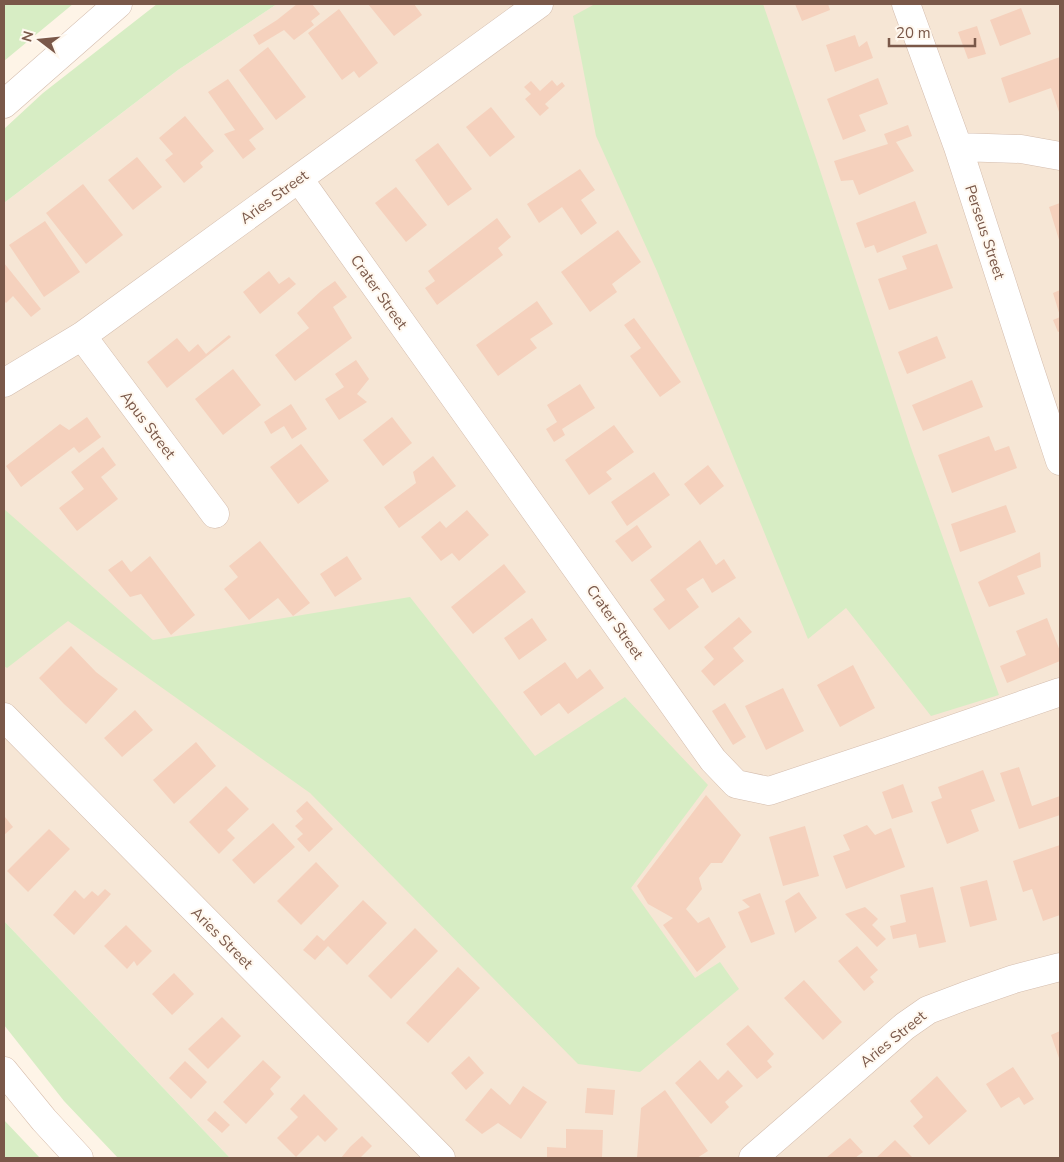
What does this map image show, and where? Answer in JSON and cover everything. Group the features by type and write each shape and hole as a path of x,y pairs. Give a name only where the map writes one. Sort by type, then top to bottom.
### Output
{"street":[{"path":"4,104 118,4"},
{"name":"Aries Street","path":"4,383 82,336 539,4"},
{"name":"Perseus Street","path":"906,4 958,147 1060,461"},
{"path":"958,147 1021,149 1060,156"},
{"name":"Crater Street","path":"299,179 713,760 736,784 769,791 1060,692"},
{"name":"Apus Street","path":"82,336 215,514"},
{"name":"Aries Street","path":"4,717 441,1158"},
{"name":"Aries Street","path":"754,1158 905,1026 928,1010 1014,979 1060,967"},
{"path":"4,1071 44,1120 79,1158"}],"shaded area":[{"path":"277,4 1060,4 1060,1158 230,1158 4,921 4,203 178,70"}],"green space":[{"path":"4,4 73,4 4,61"},
{"path":"157,4 277,4 178,70 4,203 4,129 43,93"},
{"path":"595,4 763,4 816,158 911,448 999,695 931,716 846,608 808,639 657,271 596,136 573,16"},
{"path":"4,509 153,640 410,597 535,756 625,697 708,785 631,888 695,978 720,962 739,989 640,1072 578,1064 310,793 68,621 7,668 4,666"},
{"path":"4,921 230,1158 118,1158 64,1101 4,1025"},
{"path":"4,1120 40,1158 4,1158"}],"building":[{"path":"297,4 312,4 320,14 311,21 314,25 294,40 284,30 259,45 253,35 277,20"},
{"path":"368,4 414,4 422,15 394,36"},
{"path":"795,4 828,4 830,10 802,21"},
{"path":"1021,8 1031,34 1000,46 990,20"},
{"path":"339,9 378,63 359,78 354,71 342,80 308,33"},
{"path":"977,26 986,54 968,59 958,32"},
{"path":"855,35 859,47 867,41 873,58 835,72 826,45"},
{"path":"268,47 306,97 276,120 239,70"},
{"path":"1060,57 1060,115 1051,88 1009,103 1001,78"},
{"path":"878,78 888,104 859,115 866,131 843,140 827,99"},
{"path":"228,79 264,129 249,140 256,149 243,159 224,134 235,130 208,92"},
{"path":"552,80 557,86 562,82 565,86 545,104 549,108 540,116 525,99 531,94 524,87 531,81 540,91"},
{"path":"491,107 515,137 490,157 466,127"},
{"path":"185,116 214,151 200,163 203,167 184,183 165,160 173,154 159,138"},
{"path":"908,125 912,136 896,142 914,171 859,195 853,180 841,181 834,161 888,144 884,134"},
{"path":"438,143 472,189 448,206 415,160"},
{"path":"137,157 162,187 133,210 108,180"},
{"path":"580,169 595,190 581,200 597,223 581,235 562,207 539,223 527,204"},
{"path":"83,184 123,235 86,264 46,213"},
{"path":"396,187 427,225 406,242 375,203"},
{"path":"915,201 927,233 877,253 874,245 865,248 856,223"},
{"path":"1060,203 1060,243 1049,207"},
{"path":"497,218 511,237 498,248 503,255 437,305 425,288 435,281 428,271"},
{"path":"45,221 80,272 44,297 9,245"},
{"path":"618,230 641,262 612,284 617,292 590,312 561,272"},
{"path":"937,244 953,288 889,310 878,279 907,269 902,256"},
{"path":"4,263 41,309 31,317 13,296 6,303 4,301"},
{"path":"269,271 279,284 289,277 296,284 260,314 243,292"},
{"path":"335,281 347,297 333,307 352,338 295,381 275,355 309,328 297,313"},
{"path":"1060,290 1060,316 1053,293"},
{"path":"537,301 553,324 530,339 537,348 498,376 476,345"},
{"path":"1060,317 1060,331 1058,332 1053,320"},
{"path":"634,318 681,382 660,397 630,356 641,348 624,325"},
{"path":"229,335 231,337 167,388 147,362 177,338 189,352 198,344 206,354"},
{"path":"937,336 946,358 907,374 898,352"},
{"path":"356,360 369,379 357,394 367,402 339,420 325,399 344,387 335,374"},
{"path":"233,369 261,405 223,435 195,399"},
{"path":"972,380 983,407 923,431 912,405"},
{"path":"580,384 595,408 562,429 565,435 554,442 546,429 557,422 547,405"},
{"path":"291,404 307,429 292,439 284,426 271,434 264,422"},
{"path":"87,417 101,437 79,453 74,447 21,487 6,466 60,424 69,430"},
{"path":"392,417 412,443 383,466 363,440"},
{"path":"614,425 634,452 606,472 612,479 589,495 565,460"},
{"path":"989,436 995,451 1009,446 1017,468 952,493 938,455"},
{"path":"301,444 329,481 298,504 270,467"},
{"path":"103,447 116,465 101,477 118,499 77,531 59,508 84,489 71,472"},
{"path":"433,456 456,486 399,528 384,507 416,483 413,472"},
{"path":"708,465 724,486 700,505 684,484"},
{"path":"654,472 670,495 627,526 611,502"},
{"path":"1006,505 1016,532 960,552 951,524"},
{"path":"467,510 489,535 459,561 452,553 441,561 421,537 440,521 446,528"},
{"path":"637,525 652,547 632,562 615,541"},
{"path":"700,540 716,565 724,559 736,578 712,593 703,578 686,589 699,607 669,630 653,609 665,600 650,580"},
{"path":"260,541 310,603 293,616 278,598 249,620 224,589 238,577 229,566"},
{"path":"1040,552 1041,567 1017,576 1025,594 989,607 978,582"},
{"path":"150,556 195,615 171,635 141,594 130,597 108,570 122,560 131,572"},
{"path":"347,556 362,579 335,597 320,574"},
{"path":"504,564 526,592 473,634 451,607"},
{"path":"739,617 752,632 733,648 744,661 714,686 701,671 714,659 704,647"},
{"path":"532,618 547,640 519,660 504,638"},
{"path":"1047,618 1060,651 1060,661 1007,683 1000,666 1026,655 1016,631"},
{"path":"71,646 96,672 118,689 86,724 39,678"},
{"path":"565,662 577,679 590,669 604,688 568,714 559,703 541,716 523,692"},
{"path":"853,665 875,708 840,727 817,685"},
{"path":"783,688 804,731 766,750 745,706"},
{"path":"725,703 746,737 733,745 712,711"},
{"path":"135,710 153,730 122,757 104,738"},
{"path":"196,742 216,766 174,804 153,780"},
{"path":"1019,767 1032,806 1060,796 1060,815 1019,829 1000,773"},
{"path":"983,770 995,801 971,810 979,831 947,844 931,802 942,798 938,787"},
{"path":"903,784 913,812 892,819 882,792"},
{"path":"226,786 249,809 227,830 235,838 219,854 189,822"},
{"path":"706,795 741,835 722,863 711,863 699,878 702,889 686,909 698,923 709,917 726,947 697,972 663,925 673,918 648,904 637,886"},
{"path":"307,801 333,829 309,852 297,839 303,834 295,826 303,819 296,811"},
{"path":"4,818 13,827 4,835"},
{"path":"273,823 295,847 254,884 232,860"},
{"path":"867,825 875,835 891,828 905,867 846,889 833,856 850,850 843,835"},
{"path":"805,826 819,876 783,886 769,837"},
{"path":"49,829 70,849 28,892 7,871"},
{"path":"1060,845 1060,915 1043,921 1032,889 1023,892 1013,861"},
{"path":"316,862 339,886 301,925 277,901"},
{"path":"987,880 997,920 970,927 960,887"},
{"path":"933,887 946,942 919,948 916,934 893,939 890,926 906,922 900,895"},
{"path":"105,889 111,894 74,935 53,915 75,890 84,899 92,891 98,896"},
{"path":"799,892 817,918 795,933 785,901"},
{"path":"760,893 775,934 751,943 738,912 750,907 742,900"},
{"path":"363,900 387,923 347,965 328,946 315,960 303,950 317,935 324,941"},
{"path":"865,907 878,919 872,925 886,939 877,947 845,914"},
{"path":"126,925 152,951 137,966 134,961 127,969 104,946"},
{"path":"415,928 438,951 391,999 368,976"},
{"path":"857,946 878,970 870,977 874,982 864,991 838,961"},
{"path":"458,967 480,988 428,1043 406,1023"},
{"path":"174,973 194,994 172,1015 152,994"},
{"path":"804,980 842,1022 823,1040 784,998"},
{"path":"222,1017 241,1036 208,1069 188,1049"},
{"path":"748,1025 774,1054 767,1061 772,1067 757,1079 726,1044"},
{"path":"1060,1031 1060,1061 1051,1035"},
{"path":"469,1056 484,1073 466,1090 451,1073"},
{"path":"263,1060 281,1077 270,1089 274,1094 246,1124 223,1102"},
{"path":"700,1060 718,1080 728,1070 743,1086 725,1102 729,1107 711,1124 675,1083"},
{"path":"185,1061 207,1082 191,1099 169,1078"},
{"path":"1013,1067 1034,1099 1024,1105 1019,1097 1001,1108 986,1084"},
{"path":"937,1076 967,1111 929,1145 913,1126 923,1117 910,1101"},
{"path":"523,1086 547,1102 521,1139 498,1123 482,1134 465,1120 491,1088 510,1105"},
{"path":"587,1088 615,1090 613,1115 585,1113"},
{"path":"665,1090 708,1151 697,1158 637,1158 641,1108"},
{"path":"304,1094 338,1129 325,1142 318,1135 296,1157 277,1138 298,1117 290,1109"},
{"path":"215,1111 230,1125 222,1133 207,1120"},
{"path":"566,1129 603,1130 602,1158 547,1158 547,1147 566,1148"},
{"path":"362,1136 372,1146 360,1158 341,1158 350,1147"},
{"path":"850,1138 863,1152 855,1158 827,1157"},
{"path":"895,1140 913,1158 876,1158"}]}
